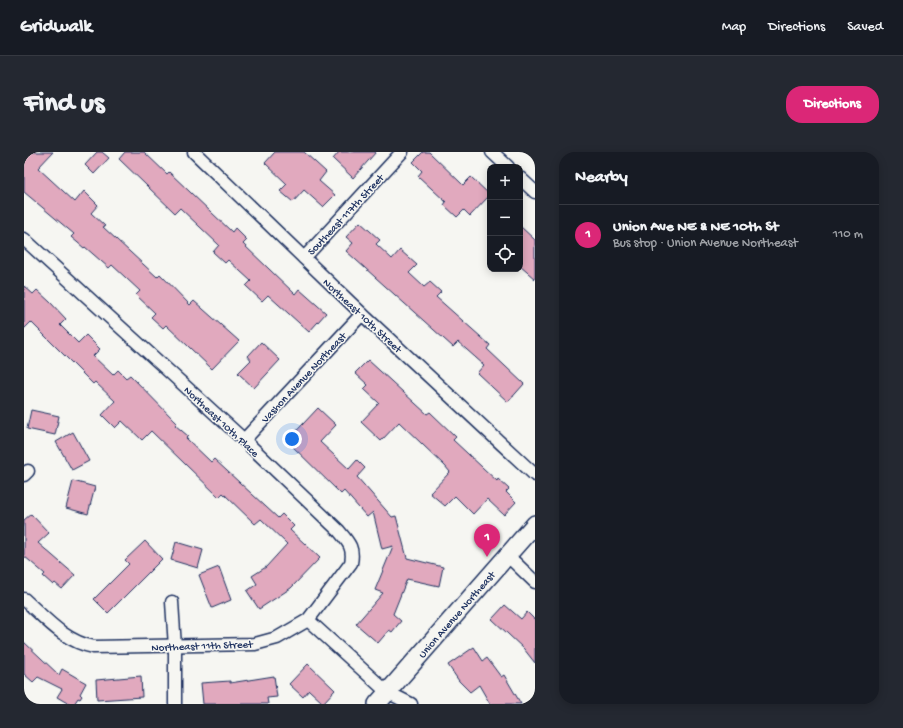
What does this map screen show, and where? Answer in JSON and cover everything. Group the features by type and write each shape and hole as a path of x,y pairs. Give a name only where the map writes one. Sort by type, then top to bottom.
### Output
{"street":[{"name":"Northeast 10th Street","path":"194,152 362,314 535,475"},
{"name":"Southeast 117th Street","path":"304,258 402,152"},
{"path":"492,152 505,164"},
{"path":"523,181 535,192"},
{"name":"Northeast 10th Place","path":"24,239 244,440 339,531 348,542 353,553 351,564 341,579 308,620"},
{"name":"Vashon Avenue Northeast","path":"244,440 362,314"},
{"name":"Union Avenue Northeast","path":"382,698 535,524"},
{"path":"507,555 535,582"},
{"name":"Northeast 11th Street","path":"24,599 60,632 81,645 94,647 175,647 255,644 277,638 308,620"},
{"path":"172,602 175,647 175,704"},
{"path":"308,620 382,698 411,704"}],"building":[{"path":"24,152 53,152 38,168 75,202 84,191 98,205 91,213 105,226 103,227 157,277 160,274 190,305 194,301 239,341 212,369 166,325 163,328 151,317 155,313 136,295 140,291 112,265 109,268 71,237 74,234 24,192"},
{"path":"97,152 102,152 109,158 94,174 85,165"},
{"path":"125,152 144,152 167,174 169,172 232,232 235,228 247,240 243,244 295,294 299,289 326,313 309,332 268,295 262,301 246,286 251,281 228,260 225,263 213,252 219,245 180,208 175,213 119,159"},
{"path":"275,152 304,152 326,172 319,181 335,195 323,207 304,190 293,202 280,191 287,184 265,163"},
{"path":"339,152 376,152 353,178 333,159"},
{"path":"423,152 429,152 463,185 471,177 487,192 487,198 470,216 464,210 457,217 444,205 446,202 418,176 422,171 413,162"},
{"path":"360,222 380,240 376,244 392,259 400,250 417,265 409,273 424,287 430,282 441,292 436,297 490,345 487,349 524,384 508,402 477,373 484,365 458,342 453,347 346,251 353,243 346,237"},
{"path":"523,229 535,240 535,279 523,269"},
{"path":"24,286 33,294 37,290 50,302 66,319 60,325 78,343 86,335 100,349 93,356 113,375 118,370 126,378 130,375 177,423 175,425 188,436 186,438 211,462 214,459 278,518 282,514 294,526 290,530 320,558 291,588 259,609 247,591 257,584 252,576 266,567 287,544 261,519 255,524 223,493 219,497 151,431 142,440 122,421 115,428 102,415 115,401 95,382 93,384 31,322 24,329"},
{"path":"261,342 280,360 254,388 238,373 251,360 248,356"},
{"path":"368,360 427,414 430,412 456,437 453,440 497,481 498,479 509,489 506,492 516,502 504,515 487,499 473,514 455,496 445,506 430,493 450,472 445,466 399,422 381,441 361,422 379,403 364,389 368,385 355,373"},
{"path":"318,408 336,425 320,442 349,469 357,460 365,468 357,477 392,517 396,516 407,558 443,567 439,586 407,579 393,614 401,621 392,632 389,630 378,643 356,624 383,593 375,590 393,546 382,549 373,512 367,517 344,491 341,494 287,441"},
{"path":"31,410 59,416 55,435 27,429"},
{"path":"73,432 89,461 72,470 56,442"},
{"path":"73,481 95,487 88,514 66,508"},
{"path":"31,514 49,533 38,543 75,575 62,589 55,583 53,585 43,576 45,574 24,556 24,520"},
{"path":"145,541 162,559 108,613 94,599 129,564 125,560"},
{"path":"176,542 203,550 198,568 171,560"},
{"path":"219,567 231,600 212,608 199,575"},
{"path":"505,605 521,619 527,612 535,620 535,663 524,649 492,619"},
{"path":"24,642 59,675 62,669 86,683 80,694 82,696 80,699 78,698 74,704 69,704 57,697 62,689 38,677 33,682 24,674"},
{"path":"474,647 483,661 487,658 501,677 504,675 521,704 490,704 479,685 470,692 459,681 448,665"},
{"path":"308,664 335,690 323,703 309,690 303,697 289,684"},
{"path":"141,676 142,697 97,700 96,680"},
{"path":"274,676 277,697 267,698 268,704 203,704 201,683 230,681 230,683"}],"place":[{"name":"Union Ave NE & NE 10th St","path":"487,557"}]}
